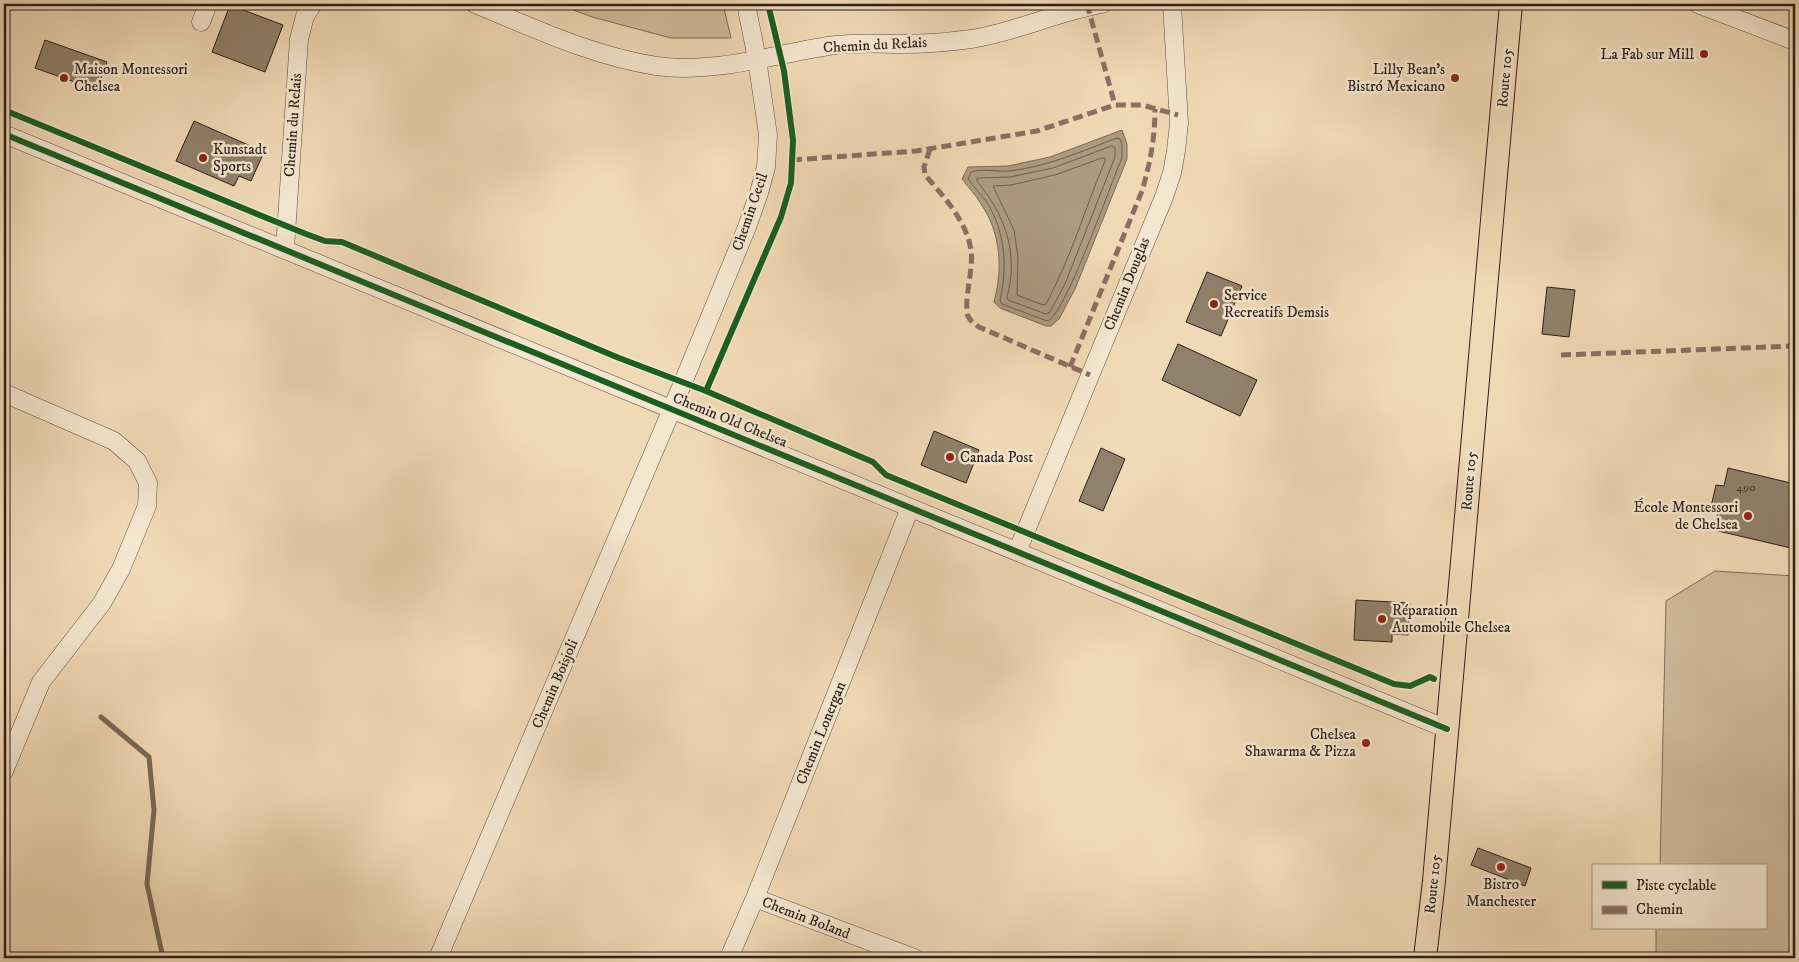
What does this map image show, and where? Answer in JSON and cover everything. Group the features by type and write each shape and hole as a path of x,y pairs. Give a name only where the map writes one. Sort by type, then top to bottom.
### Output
{"main road":[{"name":"Route 105","path":"1425,958 1434,881 1511,4"}],"street":[{"path":"201,22 208,4"},
{"name":"Chemin du Relais","path":"285,249 300,39 305,16 313,4"},
{"name":"Chemin du Relais","path":"475,4 593,52 659,66 696,67 757,59 841,44 903,44 970,39 1000,33 1084,7 1102,4"},
{"name":"Chemin Cecil","path":"672,409 747,227 762,184 766,166 768,135 757,59 746,4"},
{"name":"Chemin Douglas","path":"1017,552 1172,173 1178,123 1172,4"},
{"path":"1698,4 1795,40"},
{"name":"Chemin Old Chelsea","path":"4,134 1447,729"},
{"path":"4,393 114,441 137,461 148,483 147,506 120,569 102,603 41,682 4,771"},
{"name":"Chemin Boisjoli","path":"438,958 672,409"},
{"name":"Chemin Lonergan","path":"729,958 755,898 910,508"},
{"name":"Chemin Boland","path":"755,898 914,958"}],"shaded area":[{"path":"558,4 723,4 731,38 671,38 592,17"},
{"path":"1715,571 1795,576 1795,958 1656,958 1656,930 1766,930 1766,864 1660,864 1666,601"}],"water":[{"path":"1122,130 1127,144 1127,159 1075,289 1059,319 1051,326 1046,326 1000,308 994,302 999,277 996,239 988,215 977,197 962,179 968,167 1008,166 1050,157"}],"building":[{"path":"230,5 283,25 265,72 212,52"},
{"path":"45,40 107,62 97,90 35,68"},
{"path":"194,121 264,152 251,181 239,176 234,186 176,161"},
{"name":"Service Recreatifs Demsis","path":"1207,272 1242,286 1221,336 1186,322"},
{"path":"1547,287 1575,290 1569,337 1542,334"},
{"path":"1178,344 1257,380 1240,416 1162,380"},
{"name":"Canada Post","path":"934,431 979,450 966,483 921,465"},
{"path":"1101,448 1125,459 1103,511 1079,501"},
{"path":"1728,468 1795,484 1795,549 1714,530 1718,512 1710,511 1716,485 1724,486"},
{"name":"Réparation Automobile Chelsea","path":"1356,600 1410,603 1408,635 1392,634 1392,642 1354,640"},
{"name":"Bistro Manchester","path":"1478,848 1531,868 1525,886 1471,865"}],"waterway":[{"path":"101,717 149,757 154,810 147,884 163,958"}],"marked path":[{"path":"1087,4 1115,105"},
{"path":"792,160 916,151 1037,131 1115,105 1142,105 1178,115"},
{"path":"1070,367 1142,191 1152,151 1155,109"},
{"path":"930,149 924,167 925,175 947,200 959,219 971,250 972,257 967,303 970,319 979,327 1090,375"},
{"path":"1561,355 1795,346"}],"cycle path":[{"path":"706,391 781,217 791,183 793,140 784,71 768,4"},
{"path":"4,110 306,234 325,241 342,242 619,358 706,391 873,462 886,475 1394,684 1410,686 1430,677 1434,679"},
{"path":"4,134 1447,729"}],"place":[{"name":"La Fab sur Mill","path":"1704,54"},
{"name":"Maison Montessori Chelsea","path":"64,78"},
{"name":"Lilly Bean's Bistró Mexicano","path":"1455,78"},
{"name":"Kunstadt Sports","path":"203,158"},
{"name":"Service Recreatifs Demsis","path":"1214,304"},
{"name":"Canada Post","path":"950,457"},
{"name":"École Montessori de Chelsea","path":"1748,516"},
{"name":"Réparation Automobile Chelsea","path":"1382,619"},
{"name":"Chelsea Shawarma & Pizza","path":"1366,743"},
{"name":"Bistro Manchester","path":"1501,867"}]}
